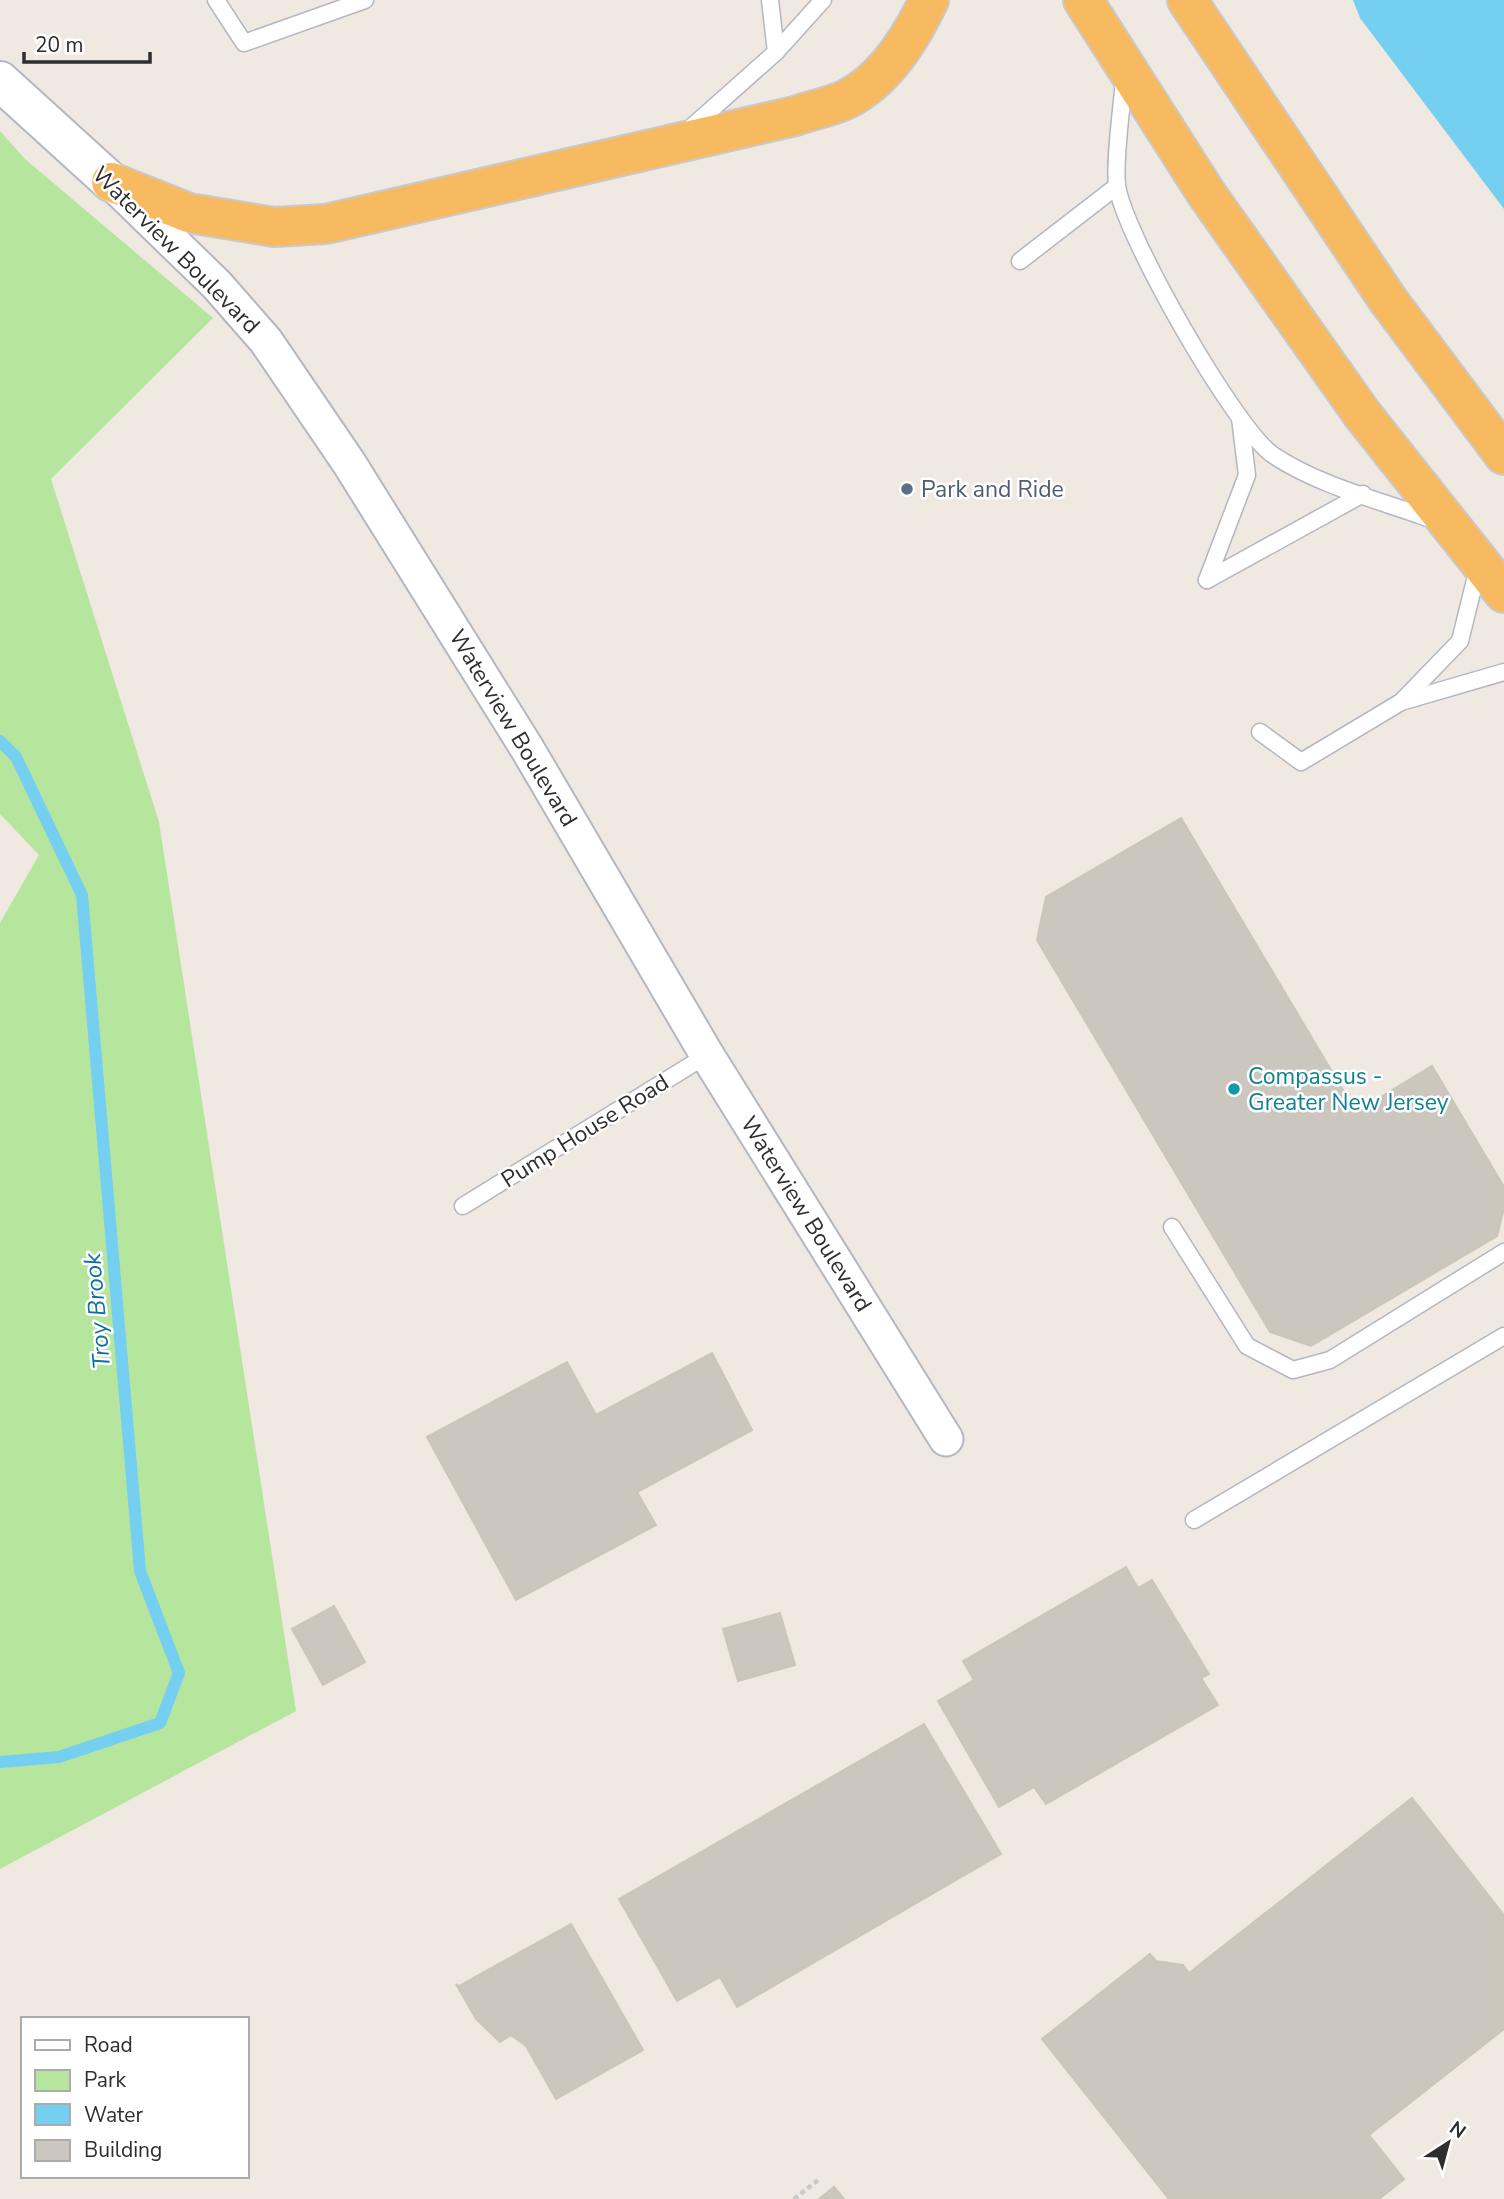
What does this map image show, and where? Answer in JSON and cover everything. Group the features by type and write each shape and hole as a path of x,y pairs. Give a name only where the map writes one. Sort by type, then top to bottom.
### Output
{"highway":[{"path":"111,182 189,213 274,227 313,225 673,145 795,116 846,99 891,63 916,29 929,0"},
{"path":"1083,0 1206,193 1362,414 1504,593"},
{"path":"1187,0 1388,300 1504,455"}],"street":[{"name":"Waterview Boulevard","path":"0,81 111,182 217,285 273,351 349,463 528,750 707,1055 946,1438"}],"lane":[{"path":"216,0 244,43 365,0"},
{"path":"771,0 776,52"},
{"path":"673,145 776,52 823,0"},
{"path":"1125,66 1117,186 1152,277 1240,418 1271,454 1310,475 1451,526"},
{"path":"1020,261 1117,186"},
{"path":"1240,418 1247,475 1207,580 1363,494"},
{"path":"1401,702 1460,641 1479,562"},
{"path":"1260,732 1301,762 1401,702 1504,672"},
{"name":"Pump House Road","path":"463,1206 707,1055"},
{"path":"1172,1227 1247,1346 1293,1370 1330,1360 1504,1252"},
{"path":"1194,1520 1504,1335"}],"path":[{"path":"794,2199 821,2178"}],"green space":[{"path":"0,131 25,159 213,318 51,479 159,822 296,1711 0,1869 0,923 39,855 0,814"}],"water":[{"path":"1353,0 1504,0 1504,209 1360,18"}],"building":[{"name":"Compassus - Greater New Jersey","path":"1181,818 1356,1112 1432,1066 1504,1187 1504,1208 1497,1236 1311,1346 1270,1332 1037,940 1046,897"},
{"path":"712,1353 752,1430 637,1492 656,1525 516,1600 427,1437 567,1362 596,1415"},
{"path":"1126,1567 1138,1588 1152,1580 1209,1674 1201,1678 1218,1705 1046,1804 1034,1787 999,1807 938,1701 974,1680 963,1661"},
{"path":"334,1606 365,1662 323,1685 292,1629"},
{"path":"780,1613 795,1665 738,1681 723,1629"},
{"path":"924,1724 1001,1854 737,2007 720,1977 677,2001 619,1899"},
{"path":"1412,1798 1504,1915 1504,2029 1369,2135 1404,2179 1379,2199 1169,2199 1042,2039 1150,1954 1156,1961 1183,1965 1189,1973"},
{"path":"571,1924 643,2050 556,2099 526,2046 511,2035 500,2042 476,2019 456,1984 459,1986"},
{"path":"834,2187 844,2199 819,2199"}],"waterway":[{"name":"Troy Brook","path":"0,741 16,757 82,895 140,1571 179,1673 160,1723 59,1757 0,1762"}],"place":[{"name":"Park and Ride","path":"907,489"},
{"name":"Compassus - Greater New Jersey","path":"1234,1089"}]}
